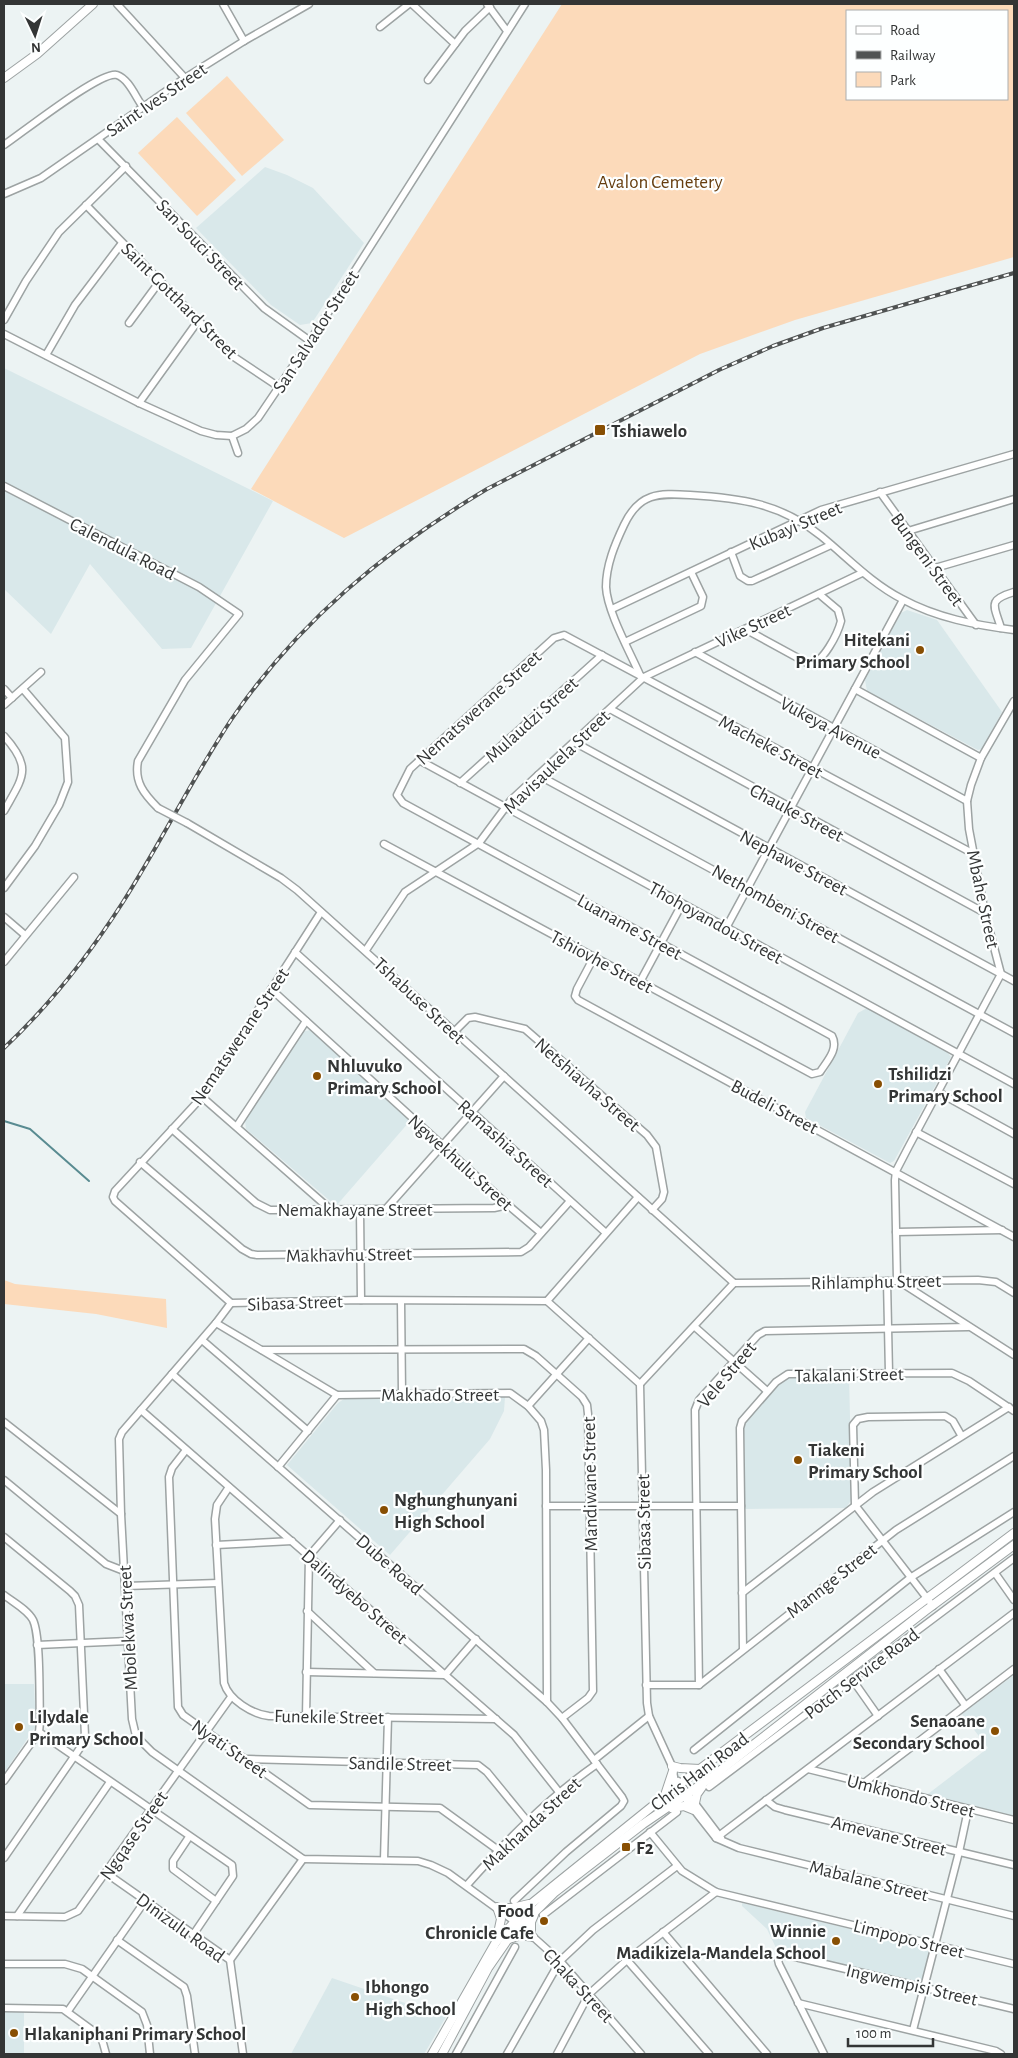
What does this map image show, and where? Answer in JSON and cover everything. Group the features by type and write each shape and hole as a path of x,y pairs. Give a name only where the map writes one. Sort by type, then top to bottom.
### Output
{"main road":[{"path":"4,78 37,54 93,4"},
{"name":"Chris Hani Road","path":"432,2054 496,1942 514,1920 537,1909 678,1783 700,1769 1014,1533"},
{"name":"Chris Hani Road","path":"442,2054 488,1968 508,1939 555,1892 655,1816 712,1777 1014,1545"},
{"path":"664,1797 673,1768 700,1769"},
{"path":"655,1816 681,1806 694,1806 699,1791 712,1777"},
{"path":"496,1942 501,1926 498,1908 537,1909 531,1922 532,1936 522,1935 508,1939"}],"street":[{"path":"117,4 185,78"},
{"path":"223,4 244,41"},
{"name":"Saint Ives Street","path":"4,194 37,180 185,78 244,41 309,4"},
{"path":"380,27 408,4"},
{"path":"412,4 455,44"},
{"name":"San Salvador Street","path":"232,436 258,418 310,341 525,4"},
{"path":"428,80 471,24 489,6 507,31"},
{"path":"4,146 88,85 108,74 114,74 123,78 143,108"},
{"name":"San Souci Street","path":"98,139 264,308 310,341"},
{"path":"4,320 26,281 59,232 126,166"},
{"name":"Saint Gotthard Street","path":"86,205 234,357 279,387"},
{"path":"46,355 75,305 122,242"},
{"path":"129,323 160,282"},
{"path":"139,403 198,321"},
{"path":"4,334 139,403 206,433 232,436 238,453"},
{"name":"Kubayi Street","path":"612,609 821,510 1014,454"},
{"name":"Calendula Road","path":"4,486 199,588 239,614"},
{"name":"Bungeni Street","path":"880,492 976,625"},
{"path":"642,676 625,642 612,609 606,586 608,568 614,546 630,513 648,498 669,494 750,501 797,520 831,545 862,573 903,600 942,616 976,625 1014,630"},
{"path":"908,531 1014,499"},
{"path":"731,552 740,576 748,582 831,545"},
{"path":"935,568 1014,545"},
{"path":"625,642 701,606 703,602 702,593 690,572"},
{"name":"Vike Street","path":"642,676 862,573"},
{"path":"1001,628 995,606 996,600 1000,596 1014,592"},
{"path":"745,629 809,664 815,664 822,658 841,620 838,610 819,594"},
{"path":"726,928 903,600"},
{"name":"Tshabuse Street","path":"239,614 185,680 138,761 136,770 139,785 150,800 158,808 281,878 366,950 454,1032 734,1283"},
{"name":"Nematswerane Street","path":"398,792 406,775 419,760 554,638 562,635 568,636"},
{"name":"Macheke Street","path":"568,636 812,769 974,854"},
{"name":"Vukeya Avenue","path":"695,652 967,801"},
{"name":"Mulaudzi Street","path":"460,783 602,655"},
{"path":"4,705 41,672"},
{"name":"Mavisaukela Street","path":"366,950 406,892 479,843 505,807 610,709 642,676"},
{"path":"4,689 12,698"},
{"path":"4,888 35,846 59,805 68,782 65,738 23,689"},
{"path":"855,689 981,758"},
{"name":"Mbahe Street","path":"896,1171 1001,974 985,913 969,829 967,801 970,785 981,758 1014,701"},
{"name":"Chauke Street","path":"610,709 985,913"},
{"path":"4,736 15,748 22,762 22,775 4,811"},
{"name":"Nephawe Street","path":"574,742 1014,981"},
{"name":"Thohoyandou Street","path":"419,760 1014,1084"},
{"name":"Nethombeni Street","path":"538,775 1014,1033"},
{"name":"Luaname Street","path":"398,792 398,797 403,803 832,1036 835,1044 834,1048 820,1072"},
{"name":"Tshiovhe Street","path":"384,844 808,1072 820,1072"},
{"path":"4,962 74,877"},
{"path":"640,982 682,904"},
{"name":"Nematswerane Street","path":"114,1199 115,1191 140,1162 202,1097 321,912"},
{"path":"4,917 25,935"},
{"name":"Ramashia Street","path":"296,952 606,1233"},
{"name":"Budeli Street","path":"594,957 577,989 575,996 578,1000 896,1171 1014,1237"},
{"name":"Ngwekhulu Street","path":"271,989 541,1233"},
{"name":"Netshiavha Street","path":"454,1032 468,1018 475,1017 525,1029 647,1135 656,1147 664,1192 662,1199 652,1210"},
{"path":"237,1126 306,1022"},
{"path":"385,1210 504,1076"},
{"path":"938,1092 1014,1134"},
{"path":"202,1097 331,1210"},
{"name":"Nemakhayane Street","path":"172,1129 260,1206 276,1211 494,1208 508,1205"},
{"path":"916,1132 1014,1184"},
{"name":"Makhavhu Street","path":"140,1162 242,1249 251,1254 520,1252 529,1247 570,1201"},
{"path":"896,1171 897,1280 1014,1355"},
{"path":"638,1197 546,1301 640,1384 734,1283"},
{"name":"Sibasa Street","path":"114,1199 231,1303 361,1300 546,1301"},
{"path":"360,1210 361,1300"},
{"path":"896,1232 1004,1230"},
{"name":"Rihlamphu Street","path":"734,1283 991,1280 1014,1293"},
{"path":"887,1281 889,1373"},
{"path":"401,1301 400,1350 402,1393"},
{"name":"Mbolekwa Street","path":"231,1303 202,1340 122,1432 119,1439 132,1719 136,1736 145,1747 303,1858"},
{"path":"216,1323 337,1395 278,1467"},
{"path":"695,1327 767,1391"},
{"name":"Vele Street","path":"699,1685 695,1410 705,1392 758,1335 765,1331 970,1327"},
{"path":"528,1406 589,1338"},
{"path":"202,1340 308,1431"},
{"name":"Mandiwane Street","path":"262,1350 524,1349 558,1374 582,1397 587,1406 593,1691 588,1698 562,1718"},
{"path":"284,1363 290,1351"},
{"name":"Dube Road","path":"172,1374 547,1702 562,1718 595,1762"},
{"name":"Takalani Street","path":"743,1649 741,1424 767,1391 785,1375 955,1374 1011,1409"},
{"name":"Sibasa Street","path":"640,1384 646,1685 649,1716 678,1783"},
{"name":"Makhado Street","path":"337,1395 402,1393 510,1394 528,1406 541,1422 544,1430 546,1506 547,1702"},
{"path":"742,1593 855,1506 961,1436 1011,1409"},
{"name":"Dalindyebo Street","path":"141,1410 514,1735 560,1792"},
{"path":"933,1606 855,1506 853,1429 855,1420 868,1417 945,1416 956,1424 961,1436"},
{"path":"4,1422 121,1514"},
{"name":"Nyati Street","path":"186,1450 172,1468 169,1477 175,1585 178,1707 183,1715 310,1805 440,1808 498,1850"},
{"name":"Mannge Street","path":"699,1685 908,1521 1014,1456"},
{"path":"4,1480 106,1564 124,1571"},
{"path":"229,1487 217,1505 215,1519 224,1684 231,1697"},
{"path":"546,1506 741,1506"},
{"name":"Chris Hani Road","path":"694,1750 910,1578 1014,1512"},
{"path":"306,1717 309,1556 340,1520"},
{"path":"4,1537 75,1596 79,1604 85,1736 84,1742 4,1858"},
{"path":"216,1544 292,1541"},
{"name":"Potch Service Road","path":"709,1787 1014,1558"},
{"path":"995,1573 1014,1600"},
{"path":"126,1586 218,1583"},
{"path":"4,1594 33,1620 37,1645 40,1722 39,1732 4,1780"},
{"path":"307,1611 374,1673"},
{"path":"717,1836 1014,1613"},
{"path":"306,1672 445,1675 476,1639"},
{"path":"37,1645 128,1641"},
{"path":"864,1783 1014,1669"},
{"path":"939,1670 965,1705"},
{"path":"852,1679 878,1716"},
{"path":"646,1685 699,1685"},
{"name":"Funekile Street","path":"231,1697 262,1715 496,1719"},
{"name":"Ngqase Street","path":"4,1916 65,1917 74,1914 80,1909 231,1697"},
{"name":"Makhanda Street","path":"467,1885 498,1850 560,1792 649,1716"},
{"path":"384,1860 388,1717"},
{"path":"39,1732 232,1865 233,1876 194,1935"},
{"name":"Sandile Street","path":"246,1759 469,1764 482,1766 528,1822"},
{"path":"514,1901 566,1852 623,1804 622,1797 595,1762"},
{"name":"Umkhondo Street","path":"808,1768 968,1810 1014,1820"},
{"path":"18,1916 110,1782"},
{"name":"Mabalane Street","path":"678,1783 717,1836 725,1843 1014,1916"},
{"name":"Amevane Street","path":"766,1800 775,1807 785,1810 1014,1865"},
{"path":"913,2030 968,1810"},
{"path":"537,1909 677,1812"},
{"name":"Limpopo Street","path":"650,1832 677,1866 693,1879 716,1892 1014,1964"},
{"path":"189,1837 173,1861 173,1869 216,1901"},
{"path":"230,1960 303,1858 384,1860 418,1862 431,1865 467,1885 514,1920"},
{"path":"507,2054 560,1961 594,1930 677,1866"},
{"name":"Dinizulu Road","path":"106,1873 230,1960 243,2054"},
{"path":"556,2054 589,1994 627,1960 716,1892"},
{"path":"68,2011 145,1901"},
{"name":"Chaka Street","path":"514,1920 560,1961 641,2054"},
{"path":"663,1932 767,2054"},
{"path":"117,1940 184,1987 188,2000 195,2054"},
{"path":"456,2054 515,1947"},
{"name":"Ingwempisi Street","path":"798,2003 779,1964 780,1956 787,1955 1014,2009"},
{"path":"627,1960 709,2054"},
{"path":"4,1964 71,1965 82,1969 142,2012 147,2025 150,2054"},
{"path":"798,2003 913,2030 996,2051 1001,2054"},
{"path":"798,2003 824,2054"},
{"path":"4,2008 63,2009 68,2011 100,2036 106,2054"}],"shaded area":[{"path":"265,167 313,188 364,243 312,323 300,325 271,305 196,228"},
{"path":"4,368 273,501 191,648 162,649 90,564 51,634 4,589"},
{"name":"Hitekani Primary School","path":"907,610 937,620 1002,712 982,749 978,750 867,691 865,680 901,613"},
{"name":"Tshilidzi Primary School","path":"867,1008 947,1052 951,1057 894,1161 890,1163 806,1118 805,1112 858,1013"},
{"name":"Nhluvuko Primary School","path":"310,1030 410,1121 336,1206 246,1129 245,1120 302,1032"},
{"name":"Tiakeni Primary School","path":"849,1376 852,1499 846,1508 745,1509 744,1422 785,1377"},
{"name":"Nghunghunyani High School","path":"505,1397 504,1411 490,1439 390,1555 287,1465 338,1403 344,1399"},
{"name":"Senaoane Secondary School","path":"1014,1675 1014,1816 928,1794 988,1748 962,1714"},
{"name":"Lilydale Primary School","path":"4,1684 34,1684 36,1726 4,1773"},
{"name":"Winnie Madikizela-Mandela School","path":"742,1903 925,1947 929,1952 923,1979 917,1982 776,1948 767,1929 742,1906"},
{"name":"Ibhongo High School","path":"332,1978 446,2017 424,2054 291,2054"},
{"name":"Hlakaniphani Primary School","path":"4,2012 24,2012 24,2054 4,2054"}],"green space":[{"name":"Avalon Cemetery","path":"562,4 1014,4 1014,257 795,320 700,354 344,538 251,489"},
{"path":"227,76 284,140 242,176 186,113"},
{"path":"177,117 236,180 197,216 138,153"},
{"path":"4,1280 15,1284 166,1299 167,1328 96,1314 4,1304"}],"waterway":[{"path":"4,1121 30,1129 89,1181"}],"railway":[{"path":"4,1048 53,997 97,941 137,879 217,742 257,684 315,620 379,563 449,512 487,489 719,370 773,346 823,328 1014,273"}],"place":[{"name":"Tshiawelo","path":"600,430"},
{"name":"Hitekani Primary School","path":"920,650"},
{"name":"Nhluvuko Primary School","path":"317,1076"},
{"name":"Tshilidzi Primary School","path":"878,1084"},
{"name":"Tiakeni Primary School","path":"798,1460"},
{"name":"Nghunghunyani High School","path":"384,1510"},
{"name":"Lilydale Primary School","path":"19,1727"},
{"name":"Senaoane Secondary School","path":"995,1731"},
{"name":"F2","path":"626,1847"},
{"name":"Food Chronicle Cafe","path":"544,1921"},
{"name":"Winnie Madikizela-Mandela School","path":"836,1941"},
{"name":"Ibhongo High School","path":"355,1997"},
{"name":"Hlakaniphani Primary School","path":"14,2033"}]}
